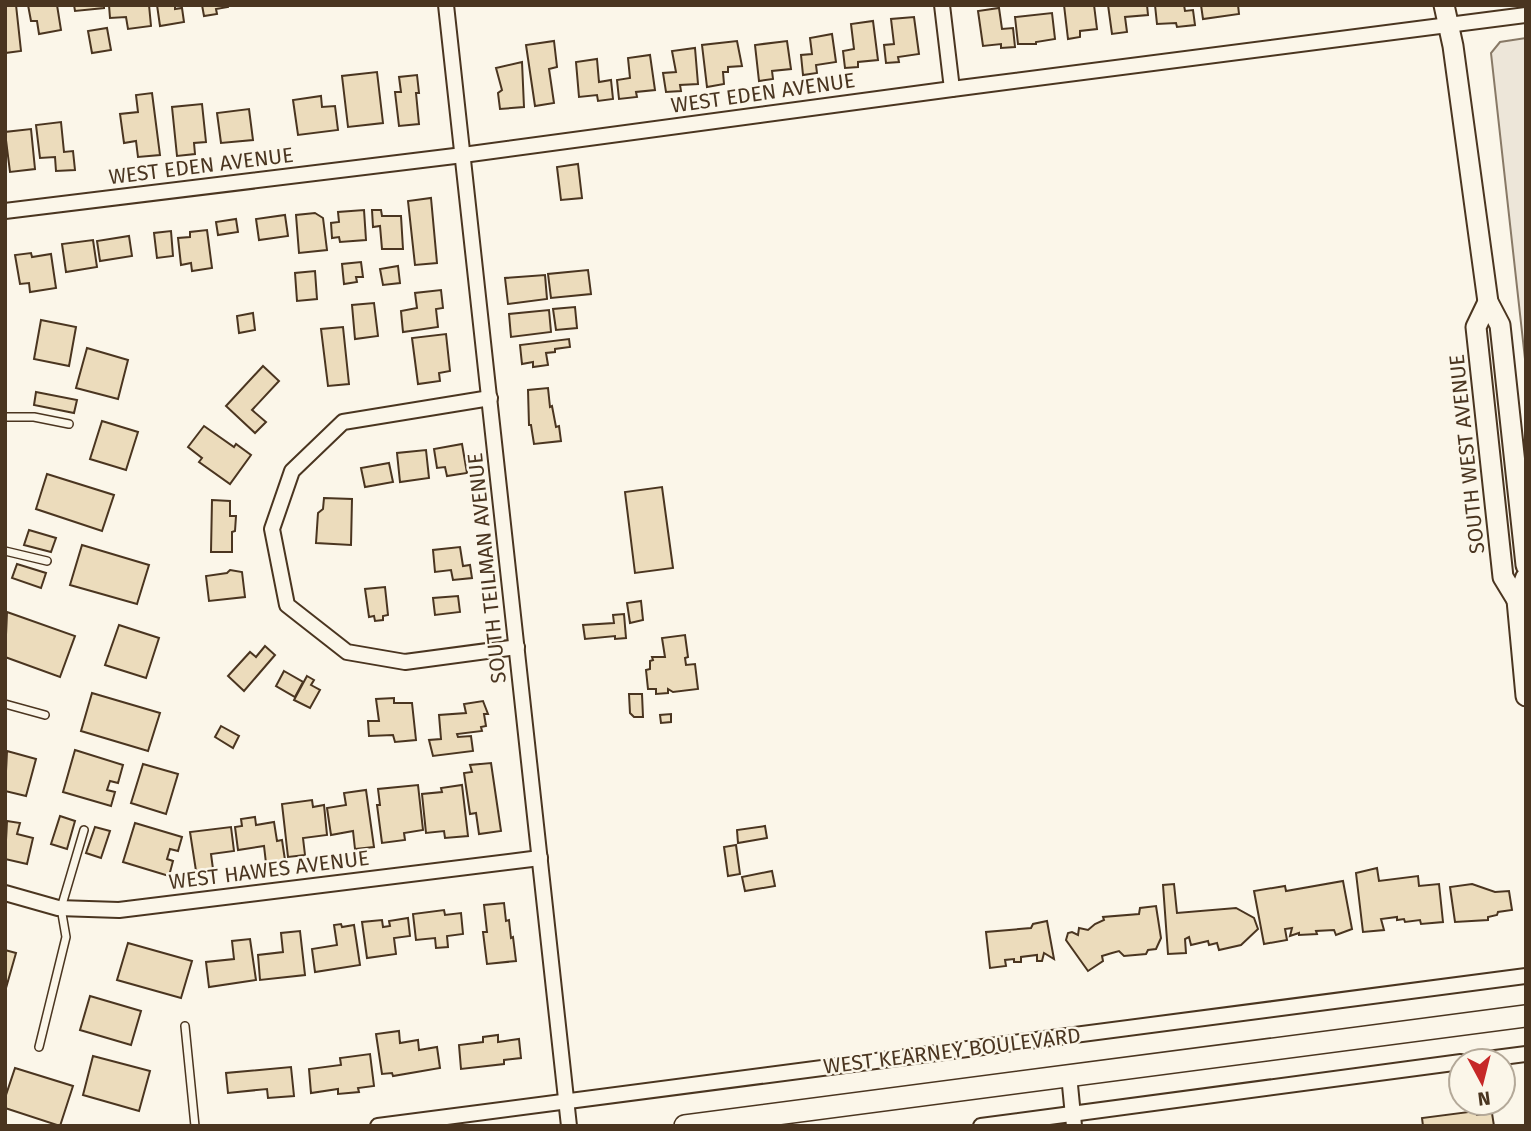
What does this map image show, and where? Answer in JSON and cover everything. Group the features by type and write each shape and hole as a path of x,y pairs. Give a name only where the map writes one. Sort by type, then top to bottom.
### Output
{"main road":[{"name":"WEST KEARNEY BOULEVARD","path":"685,1126 1526,1016"}],"street":[{"name":"SOUTH TEILMAN AVENUE","path":"446,5 569,1126"},
{"path":"942,5 952,89"},
{"name":"SOUTH WEST AVENUE","path":"1444,5 1453,46 1488,302 1500,325 1526,565"},
{"name":"WEST EDEN AVENUE","path":"5,211 463,155 1526,15"},
{"name":"SOUTH WEST AVENUE","path":"1488,302 1476,327 1503,577 1517,600 1526,696"},
{"path":"490,398 343,422 292,471 272,529 287,605 346,652 405,662 517,647"},
{"name":"SOUTH WEST AVENUE","path":"1517,600 1526,578"},
{"name":"WEST HAWES AVENUE","path":"5,893 61,908 119,910 540,858"},
{"name":"WEST KEARNEY BOULEVARD","path":"378,1126 1526,976"},
{"path":"981,1126 1073,1120 1447,1064"},
{"path":"1069,1075 1073,1120"}],"lane":[{"path":"5,417 34,417 69,424"},
{"path":"5,551 47,561"},
{"path":"5,704 45,715"},
{"path":"39,1047 66,937 61,908 85,830"},
{"path":"185,1026 195,1126"}],"shaded area":[{"path":"1526,38 1526,368 1491,53 1500,42"}],"building":[{"path":"5,5 16,5 21,51 5,53"},
{"path":"28,5 57,5 61,30 39,34 37,21 31,21"},
{"path":"74,5 104,5 104,8 75,11"},
{"path":"109,5 149,5 151,26 128,29 126,17 110,18"},
{"path":"157,5 175,5 175,9 182,8 184,22 160,26"},
{"path":"202,5 228,7 216,9 217,14 204,16"},
{"path":"1064,5 1094,5 1097,29 1080,31 1080,37 1068,39"},
{"path":"1108,5 1147,5 1148,15 1125,17 1127,32 1112,34"},
{"path":"1155,5 1184,5 1185,11 1193,10 1195,25 1177,27 1176,23 1157,24"},
{"path":"1201,5 1238,5 1239,14 1203,19"},
{"path":"999,8 1002,29 1013,28 1015,47 1001,48 1001,44 983,46 978,11"},
{"path":"1052,13 1055,39 1036,44 1018,44 1015,17"},
{"path":"914,17 919,54 898,57 899,62 886,63 884,45 894,44 891,19"},
{"path":"873,21 878,60 858,62 858,67 845,68 843,51 854,49 851,24"},
{"path":"107,28 111,50 92,53 88,31"},
{"path":"832,34 836,62 816,65 817,73 803,75 801,55 812,54 810,38"},
{"path":"554,41 557,67 549,69 554,103 535,106 526,45"},
{"path":"737,41 742,66 728,67 728,72 723,72 724,84 707,87 702,45"},
{"path":"787,41 791,69 772,71 773,79 759,81 755,45"},
{"path":"695,48 698,84 680,85 681,91 666,92 663,73 676,72 672,51"},
{"path":"650,55 655,90 636,92 637,97 619,99 617,80 630,78 628,58"},
{"path":"597,59 599,82 611,80 613,99 598,101 597,95 579,97 576,62"},
{"path":"522,62 524,107 500,109 498,93 502,90 496,68"},
{"path":"377,72 383,123 348,127 342,76"},
{"path":"417,75 419,124 399,126 395,92 401,92 399,77"},
{"path":"152,93 160,155 138,157 136,141 124,143 120,114 138,112 136,95"},
{"path":"321,96 322,107 335,106 338,130 298,135 293,100"},
{"path":"202,104 206,142 194,143 195,154 177,156 172,107"},
{"path":"249,109 253,140 221,143 217,113"},
{"path":"61,122 64,152 73,151 75,170 56,171 55,157 40,158 36,125"},
{"path":"31,129 35,169 10,172 5,132"},
{"path":"578,164 582,198 561,200 557,167"},
{"path":"431,198 437,263 415,265 408,201"},
{"path":"364,210 366,240 340,242 339,237 332,238 331,223 339,222 338,212"},
{"path":"372,210 381,210 382,216 401,216 403,249 382,249 380,226 373,227"},
{"path":"315,213 323,218 327,250 299,253 296,215"},
{"path":"285,215 288,236 259,240 256,219"},
{"path":"236,219 238,232 218,235 216,222"},
{"path":"207,230 212,268 192,271 191,263 181,265 178,238 190,237 190,232"},
{"path":"171,231 173,256 157,258 154,233"},
{"path":"129,236 132,256 100,261 97,241"},
{"path":"93,240 97,267 66,272 62,244"},
{"path":"31,253 32,257 51,254 56,288 30,292 29,283 20,284 15,255"},
{"path":"361,262 363,277 356,277 357,282 344,284 342,264"},
{"path":"398,266 400,283 383,285 380,269"},
{"path":"588,270 591,294 551,298 548,274"},
{"path":"315,271 317,299 297,301 295,273"},
{"path":"545,275 547,299 508,304 505,278"},
{"path":"441,290 443,308 436,309 438,327 403,332 401,311 417,308 415,293"},
{"path":"374,303 378,336 355,339 352,305"},
{"path":"575,307 577,328 556,330 553,309"},
{"path":"549,310 551,332 511,337 509,314"},
{"path":"253,313 255,330 239,333 237,316"},
{"path":"41,320 76,327 69,366 34,359"},
{"path":"343,327 349,384 328,386 321,329"},
{"path":"446,334 450,371 439,373 440,381 418,384 412,338"},
{"path":"569,339 570,347 546,353 548,365 533,367 533,362 522,364 520,345"},
{"path":"87,348 128,360 118,399 76,388"},
{"path":"263,366 279,381 252,410 266,422 255,433 226,406"},
{"path":"548,388 550,407 552,406 556,427 559,426 561,441 534,444 529,425 528,390"},
{"path":"36,392 77,400 74,413 34,405"},
{"path":"102,421 138,432 126,470 90,459"},
{"path":"204,426 234,447 236,444 251,455 230,484 199,462 202,458 188,447"},
{"path":"462,444 467,473 447,476 445,467 437,468 434,449"},
{"path":"426,450 429,478 400,482 397,453"},
{"path":"389,463 393,482 365,487 361,468"},
{"path":"47,474 114,495 102,531 36,509"},
{"path":"662,487 673,568 635,573 625,492"},
{"path":"324,498 352,499 351,545 316,543 318,513 323,509"},
{"path":"212,500 230,501 230,516 236,516 235,531 232,532 232,552 211,552"},
{"path":"29,530 56,538 51,552 24,545"},
{"path":"82,545 149,565 137,604 70,585"},
{"path":"460,547 463,566 470,565 472,578 453,580 451,570 435,572 433,550"},
{"path":"17,564 46,573 41,588 12,578"},
{"path":"230,570 242,572 245,597 209,601 206,576 227,573"},
{"path":"385,587 388,615 383,616 383,620 375,621 374,616 369,617 365,589"},
{"path":"458,596 460,612 435,615 433,598"},
{"path":"641,601 643,620 630,623 627,603"},
{"path":"7,612 75,636 60,677 5,657"},
{"path":"624,614 626,638 615,639 615,636 585,639 583,625 614,623 613,615"},
{"path":"119,625 159,638 146,678 105,665"},
{"path":"685,635 688,657 685,658 686,665 695,664 698,689 673,692 668,689 668,693 656,694 656,689 648,689 646,670 650,669 650,661 653,660 652,657 665,657 662,638"},
{"path":"265,646 275,655 244,691 228,676 250,652 256,657"},
{"path":"284,671 303,682 295,697 276,686"},
{"path":"307,676 314,680 311,685 320,690 310,708 294,700"},
{"path":"92,693 160,713 148,751 81,731"},
{"path":"629,694 642,694 643,717 634,717 630,713"},
{"path":"394,698 394,703 412,703 416,740 395,742 393,735 369,736 368,721 379,721 376,699"},
{"path":"483,701 488,714 484,714 486,726 481,727 482,731 457,734 458,737 471,736 473,751 433,756 429,740 441,739 439,715 466,713 464,704"},
{"path":"671,714 671,722 661,723 660,715"},
{"path":"221,726 239,736 233,748 215,737"},
{"path":"75,750 123,765 118,783 110,781 107,790 115,792 111,806 63,792"},
{"path":"7,751 36,759 26,796 5,791"},
{"path":"491,763 501,831 479,834 476,813 470,814 464,773 472,772 470,765"},
{"path":"143,764 178,774 166,814 131,803"},
{"path":"418,785 423,830 404,833 405,840 382,843 377,805 380,805 378,789"},
{"path":"462,785 468,836 445,838 444,831 426,833 422,794 442,792 441,788"},
{"path":"366,790 374,847 355,849 353,831 331,835 327,808 346,805 344,793"},
{"path":"312,800 313,807 324,805 327,835 303,838 305,855 288,857 282,804"},
{"path":"60,816 75,821 67,849 51,844"},
{"path":"255,817 256,825 274,822 277,841 282,840 285,860 266,863 264,846 238,850 235,827 242,826 241,819"},
{"path":"7,821 20,823 17,834 33,838 27,864 5,859"},
{"path":"135,823 182,837 178,851 170,849 167,859 173,861 169,876 123,862"},
{"path":"765,826 767,838 738,843 737,830"},
{"path":"95,827 110,831 101,858 86,853"},
{"path":"231,827 234,851 211,854 213,869 196,871 190,832"},
{"path":"736,845 740,874 728,876 724,847"},
{"path":"1377,868 1379,881 1418,876 1419,886 1439,884 1443,922 1421,924 1420,920 1405,922 1404,919 1397,920 1397,917 1381,919 1384,930 1363,932 1356,873"},
{"path":"772,871 775,886 745,891 742,877"},
{"path":"1343,881 1352,929 1336,935 1334,930 1290,936 1292,928 1285,929 1287,940 1264,944 1254,891 1285,886 1286,891"},
{"path":"1174,884 1177,913 1236,908 1254,918 1258,929 1241,945 1219,950 1217,943 1209,945 1208,941 1191,945 1189,937 1185,939 1186,953 1168,954 1163,885"},
{"path":"1472,884 1495,892 1509,891 1512,910 1498,912 1497,915 1488,917 1488,920 1455,922 1450,887"},
{"path":"504,903 516,961 487,964 483,932 487,932 484,905"},
{"path":"1156,906 1161,938 1156,949 1148,950 1146,954 1124,956 1119,951 1112,953 1102,956 1103,961 1088,971 1066,940 1068,933 1078,935 1079,928 1088,930 1104,920 1103,917 1139,914 1140,908"},
{"path":"444,910 445,915 461,913 463,934 447,936 448,947 436,948 435,938 416,940 413,914"},
{"path":"408,918 410,936 394,938 396,954 367,958 362,922 382,920 383,927 390,926 389,921"},
{"path":"1047,921 1054,959 1044,953 1042,961 1037,961 1037,955 1021,957 1021,962 1014,962 1014,959 1005,960 1006,966 990,968 986,932 1031,928 1033,924"},
{"path":"341,924 342,927 354,925 360,965 315,972 312,949 337,945 334,925"},
{"path":"300,931 305,975 260,980 258,955 283,952 281,933"},
{"path":"250,939 256,980 209,987 206,962 234,959 232,941"},
{"path":"128,943 192,961 181,998 117,980"},
{"path":"5,950 16,953 6,988 5,988"},
{"path":"90,996 141,1011 131,1045 80,1030"},
{"path":"399,1031 400,1043 418,1040 419,1050 437,1047 440,1068 393,1076 392,1073 382,1074 376,1034"},
{"path":"498,1035 498,1042 519,1039 521,1058 504,1060 504,1064 461,1069 459,1045 483,1042 483,1037"},
{"path":"370,1054 374,1086 358,1088 359,1092 338,1094 338,1089 311,1093 309,1069 341,1065 340,1058"},
{"path":"93,1056 150,1071 139,1111 83,1095"},
{"path":"291,1067 294,1096 268,1098 267,1089 228,1093 226,1073"},
{"path":"15,1068 73,1086 60,1126 5,1108 5,1098"},
{"path":"1447,1115 1447,1117 1493,1117 1494,1126 1423,1126 1422,1118"}]}
